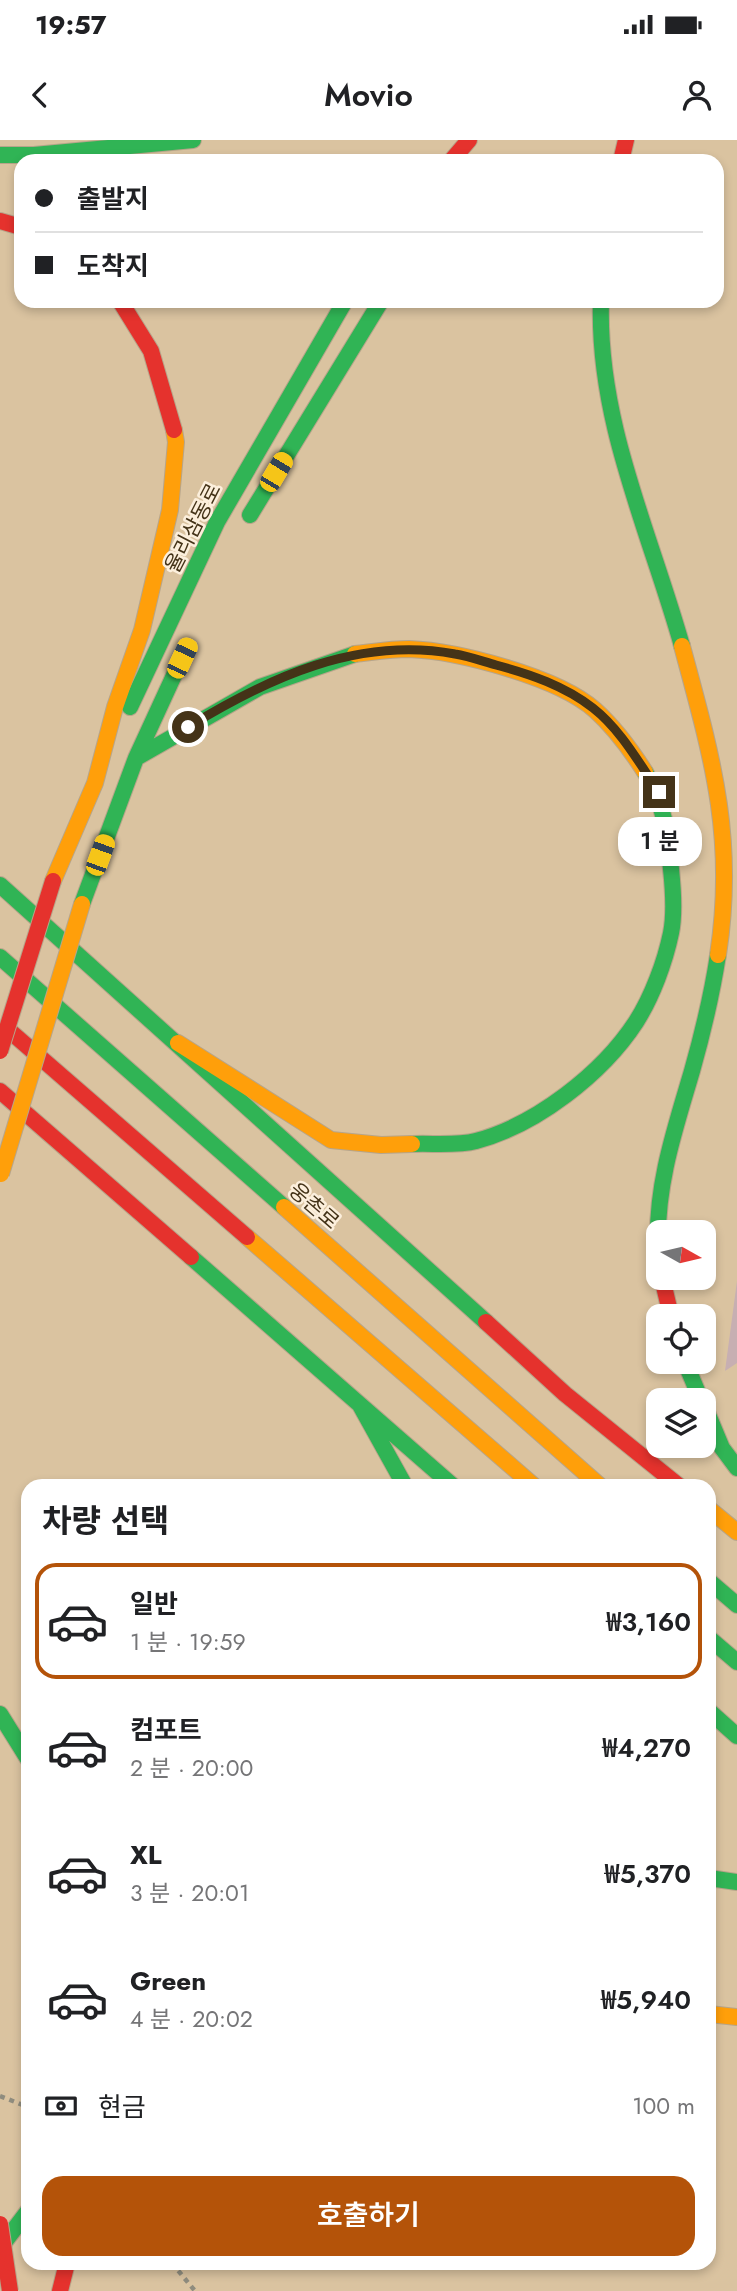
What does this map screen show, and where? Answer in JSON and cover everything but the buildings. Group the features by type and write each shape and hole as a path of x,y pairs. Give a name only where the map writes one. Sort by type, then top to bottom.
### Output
{"main road":[{"path":"45,154 193,140"},
{"path":"457,154 469,140"},
{"path":"0,1051 53,881 95,783 114,707 142,630 170,510 176,442 172,413 150,351 124,308"},
{"name":"율리삼동로","path":"95,783 217,522 341,308"},
{"name":"율리삼동로","path":"240,532 377,308"},
{"path":"601,308 605,395 633,492 673,608 719,794 725,850 722,919 715,980 664,1175 656,1220"},
{"path":"136,758 223,706 305,668 350,654 407,649 455,654 559,687 594,709 629,747 659,792 668,837 672,878 672,932 658,975 637,1021 606,1060 569,1093 526,1120 475,1140 382,1145 331,1140 178,1043"},
{"path":"0,1175 82,904 136,758 182,658"},
{"path":"0,885 565,1394 670,1479"},
{"name":"웅촌로","path":"0,957 592,1479"},
{"path":"0,1022 526,1479"},
{"path":"0,1091 445,1479"},
{"path":"360,1405 401,1479"},
{"path":"716,1434 722,1448 737,1468"},
{"path":"716,1515 737,1532"},
{"path":"716,1587 737,1605"},
{"path":"716,1644 737,1662"},
{"path":"0,1714 21,1748"},
{"path":"716,1717 737,1736"},
{"path":"716,1879 737,1882"},
{"path":"716,2015 737,2017"},
{"path":"0,2248 21,2220"},
{"path":"0,2224 10,2291"},
{"path":"60,2291 65,2270"}],"path":[{"path":"0,2096 21,2104"},
{"path":"178,2270 195,2291"}],"shaded area":[{"path":"737,1281 737,1363 725,1371"}],"traffic: fast":[{"path":"45,154 193,140"},
{"path":"0,155 14,155"},
{"path":"130,707 217,522 341,308"},
{"path":"250,515 377,308"},
{"path":"601,308 607,390 616,433 682,646"},
{"path":"82,904 136,758 260,687 355,654"},
{"path":"136,758 176,671"},
{"path":"412,1144 469,1143 522,1123 566,1095 586,1078 622,1041 636,1022 662,967 671,933 673,909 670,856 664,819 657,795 645,772"},
{"path":"0,885 486,1322"},
{"path":"658,1220 663,1178 703,1027 718,955"},
{"path":"0,957 284,1207"},
{"path":"191,1257 445,1479"},
{"path":"690,1374 696,1388"},
{"path":"360,1405 401,1479"},
{"path":"716,1434 722,1448 737,1468"},
{"path":"716,1587 737,1605"},
{"path":"716,1644 737,1662"},
{"path":"0,1714 21,1748"},
{"path":"716,1717 737,1736"},
{"path":"716,1879 737,1882"},
{"path":"0,2248 21,2220"}],"traffic: slow":[{"path":"53,881 95,783 115,707 142,630 170,510 176,442 174,430"},
{"path":"682,646 703,725 718,798 724,873 718,955"},
{"path":"355,654 402,649 430,651 480,660 533,677 578,698 595,710 622,740 645,772"},
{"path":"1,1174 82,904"},
{"path":"178,1043 331,1140 381,1145 412,1144"},
{"path":"284,1207 592,1479"},
{"path":"247,1237 526,1479"},
{"path":"716,1515 737,1532"},
{"path":"716,2015 737,2017"}],"traffic: jam":[{"path":"457,154 469,140"},
{"path":"623,154 626,140"},
{"path":"0,221 14,225"},
{"path":"124,308 151,351 174,430"},
{"path":"0,1051 53,881"},
{"path":"12,1033 247,1237"},
{"path":"0,1091 191,1257"},
{"path":"665,1290 668,1304"},
{"path":"486,1322 565,1394 670,1479"},
{"path":"0,2224 10,2291"},
{"path":"60,2291 65,2270"}],"route":[{"path":"188,727 260,687 305,668 350,654 407,649 455,654 511,669 559,687 594,709 629,747 659,792"}]}
